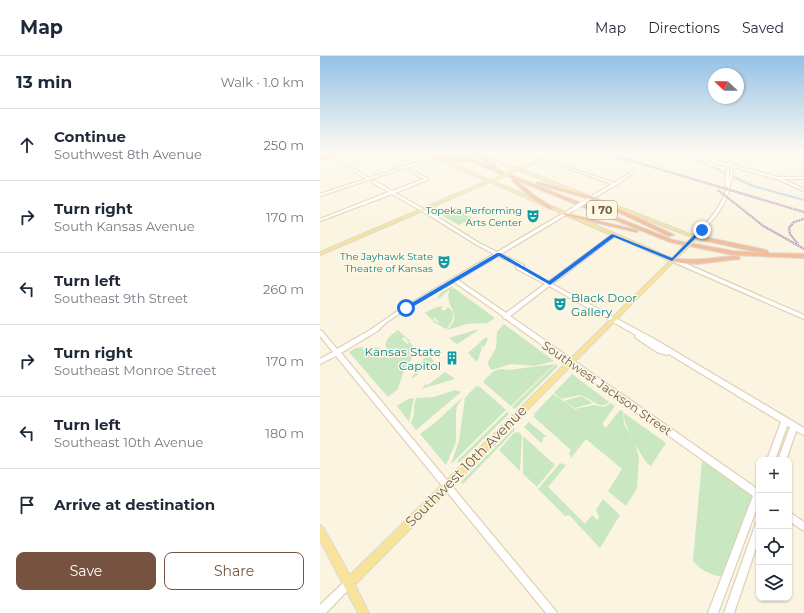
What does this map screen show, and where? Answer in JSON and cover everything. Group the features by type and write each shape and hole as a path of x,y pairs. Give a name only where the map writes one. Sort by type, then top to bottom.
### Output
{"highway":[{"path":"513,179 533,197 552,208"},
{"name":"I 70","path":"520,179 647,232 679,241 728,253 778,254 804,251"},
{"path":"524,179 590,199 679,241"},
{"name":"I 70","path":"524,179 679,241 720,248 766,252 787,256 804,256"},
{"path":"566,214 679,241"},
{"path":"695,237 766,252"},
{"path":"672,260 693,264 725,258 770,258 778,254"}],"main road":[{"path":"320,195 366,179"},
{"path":"370,179 499,254 519,268 550,283 635,334 641,340 655,348 671,354 804,432"},
{"path":"320,220 426,179"},
{"path":"485,179 804,317"},
{"path":"320,254 494,179"},
{"path":"542,179 590,199 695,237 720,211 726,201 729,179"},
{"path":"600,179 615,184"},
{"path":"320,362 428,299 433,293 623,179"},
{"path":"780,179 804,190"},
{"path":"505,316 614,235"},
{"name":"Southwest 10th Avenue","path":"320,612 695,237"},
{"name":"Southwest Jackson Street","path":"455,280 756,491"},
{"path":"320,332 552,613"},
{"path":"771,457 785,421"},
{"path":"783,457 794,426"},
{"path":"713,613 756,501"},
{"path":"792,518 804,527"},
{"path":"728,613 758,529"},
{"path":"320,530 364,613"}],"green space":[{"path":"454,208 473,218 459,225 439,214"},
{"path":"452,286 453,287 451,289 454,288 495,318 487,323 467,324 447,330 454,319 454,314 448,295 450,290 437,300 440,293"},
{"path":"443,306 441,310 446,310 447,307 452,311 452,320 446,329 437,324 438,323 436,324 425,313 434,308","holes":["434,317 439,322 438,323 433,319"]},
{"path":"504,324 554,361 535,366 511,364 492,370 489,367 488,362 496,348 497,332"},
{"path":"398,330 410,341 409,342 404,337 402,339 407,344 410,342 416,350 409,352 394,352 386,347 386,342"},
{"path":"479,330 457,344 449,338"},
{"path":"486,337 488,339 484,347 480,346 482,348 477,362 468,353"},
{"path":"364,347 362,349 364,350 376,347 396,353 417,351 404,370 398,389 388,397 349,352 356,348"},
{"path":"427,353 434,361 411,379"},
{"path":"555,364 511,406 484,383 484,380 494,371 501,369 509,370"},
{"path":"556,364 558,366 515,409 512,407"},
{"path":"445,372 455,379 421,389 426,384 428,385"},
{"path":"572,374 609,402 606,405 599,405 580,395 561,399 554,393"},
{"path":"476,386 480,387 506,410 451,464 459,441 465,398"},
{"path":"455,390 461,392 416,430 411,423 416,398 434,397"},
{"path":"553,394 575,409 594,405 604,407 611,403 615,406 602,424 606,428 620,410 623,411 624,424 635,444 639,457 637,488 626,506 608,491 622,469 586,439 571,458 569,453 571,450 534,417 535,413"},
{"path":"581,396 593,403 575,408 564,401"},
{"path":"463,397 457,406 456,412 456,442 446,465 420,434 437,421"},
{"path":"414,398 409,422 397,406 408,399"},
{"path":"507,412 509,414 459,463 457,461"},
{"path":"624,413 666,443 651,466 643,458 629,433"},
{"path":"529,422 547,437 544,437 541,443 524,427"},
{"path":"514,428 515,430 463,484 461,482"},
{"path":"519,432 522,436 520,471 499,450 514,433"},
{"path":"523,436 555,465 537,487 523,474"},
{"path":"702,461 753,496 722,576 706,571 698,566 693,560"},
{"path":"560,463 566,465 548,487 585,524 592,515 597,520 599,517 596,510 603,499 620,515 600,548 569,515 565,516 538,489"}],"waterway":[{"path":"738,179 753,186 804,200"}],"railway":[{"path":"693,179 804,212"},
{"path":"718,190 762,225 804,249"},
{"path":"798,244 790,234 789,228 794,222 804,219"}],"place":[{"name":"Topeka Performing Arts Center","path":"533,216"},
{"name":"The Jayhawk State Theatre of Kansas","path":"444,262"},
{"name":"Black Door Gallery","path":"560,304"},
{"name":"Kansas State Capitol","path":"452,358"}],"route":[{"path":"406,308 499,254 550,283 614,235 672,260 702,230"}]}
